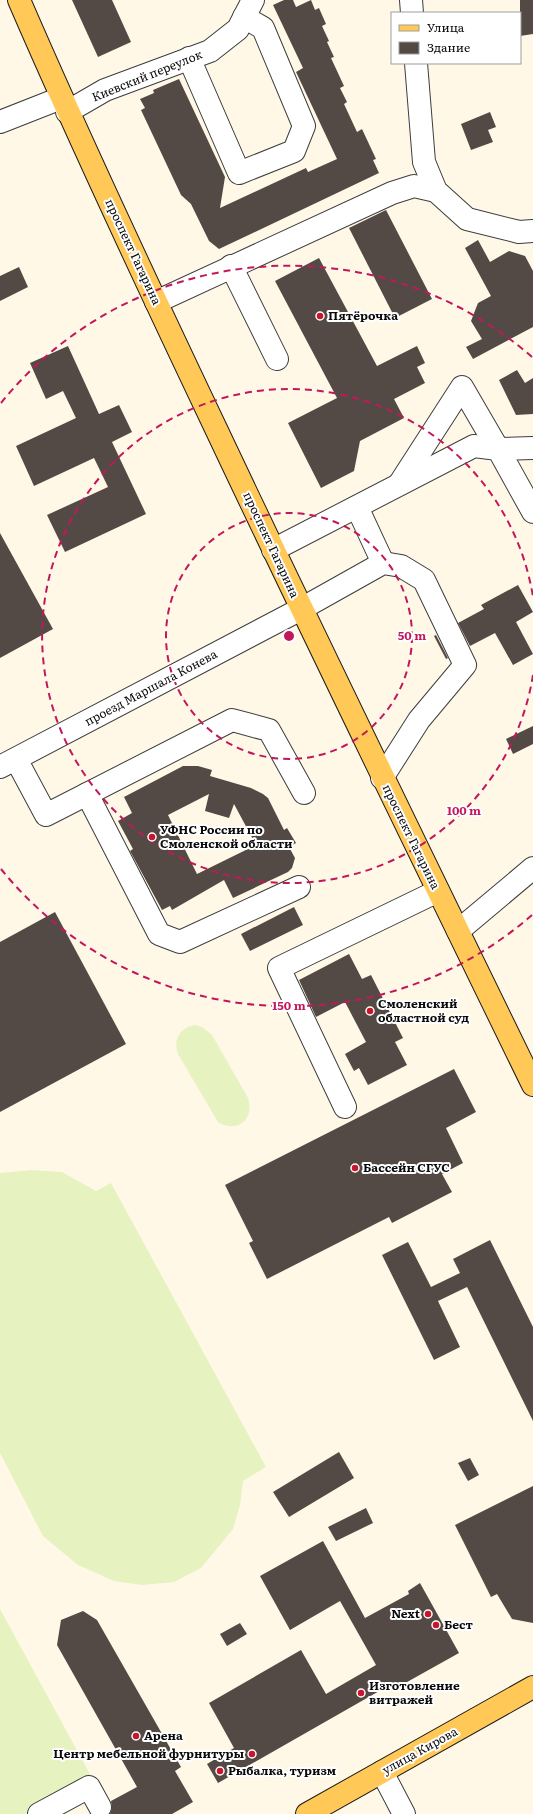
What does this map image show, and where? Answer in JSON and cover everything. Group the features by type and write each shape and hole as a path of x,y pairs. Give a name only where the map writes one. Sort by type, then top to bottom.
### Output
{"main road":[{"name":"проспект Гагарина","path":"19,0 64,105 273,550 382,778 533,1085"},
{"name":"улица Кирова","path":"307,1814 533,1687"}],"street":[{"path":"411,0 412,12"},
{"name":"Киевский переулок","path":"0,122 64,105 210,51 238,29 249,8"},
{"path":"189,58 240,173 294,151 304,126 263,28 249,8"},
{"path":"416,64 424,162 436,191 467,219 519,232 533,230"},
{"path":"156,302 231,266 392,193 414,186 436,191"},
{"path":"231,266 278,359"},
{"path":"399,485 462,387 533,512"},
{"path":"273,550 474,446 498,450 533,448"},
{"path":"357,507 383,563 401,566 424,580 466,665 419,720 382,778"},
{"name":"проезд Маршала Конева","path":"8,763 301,609 383,563"},
{"path":"8,763 46,815 232,720 269,730 304,793"},
{"path":"87,794 159,934 180,942 299,887"},
{"path":"458,931 533,868"},
{"path":"345,1107 279,968 438,891"},
{"path":"382,1772 404,1814"},
{"path":"39,1814 89,1787 100,1807"}],"green space":[{"path":"195,1025 202,1027 212,1035 248,1098 250,1106 247,1118 238,1125 225,1125 218,1122 178,1054 176,1044 179,1035 185,1029"},
{"path":"32,1170 62,1172 96,1191 111,1183 266,1467 243,1481 240,1505 233,1529 201,1568 174,1582 142,1585 114,1581 78,1565 43,1536 0,1453 0,1173"},
{"path":"0,1609 92,1778 26,1814 0,1814"}],"building":[{"path":"72,0 112,0 131,42 98,57"},
{"path":"284,0 293,0 296,7 311,0 315,10 319,8 326,24 322,26 334,57 331,58 344,86 340,88 347,102 344,104 357,132 362,129 376,159 373,160 379,173 219,249 209,241 191,204 181,195 141,110 145,108 140,99 154,93 153,90 179,79 225,177 220,208 306,168 308,172 337,159 296,72 303,68 273,5"},
{"path":"520,0 533,0 533,34 521,36"},
{"path":"490,112 496,127 488,130 493,142 471,150 461,124"},
{"path":"386,210 432,299 395,318 349,228"},
{"path":"478,240 490,262 509,251 525,256 533,271 533,327 473,359 466,347 482,339 471,321 478,303 491,296 465,248"},
{"path":"319,258 377,366 417,346 425,363 417,367 425,383 394,399 404,418 360,441 354,471 321,488 288,423 337,398 275,281"},
{"path":"19,267 28,287 0,301 0,276"},
{"path":"68,346 99,414 119,405 132,432 112,442 146,514 65,552 47,515 108,487 94,458 34,486 16,446 76,418 63,391 46,399 30,363"},
{"path":"517,370 525,383 533,378 533,414 516,415 499,380"},
{"path":"0,533 53,629 0,658"},
{"path":"518,585 533,612 516,622 533,654 513,665 495,633 470,646 458,623 484,609 481,605"},
{"path":"436,635 448,658 446,659 434,636"},
{"path":"533,726 533,744 513,754 506,739"},
{"name":"УФНС России по Смоленской области","path":"183,766 198,766 212,770 210,776 251,788 268,798 284,830 287,828 296,843 289,847 295,858 292,868 288,872 233,898 224,880 172,910 170,906 162,910 130,851 133,849 118,821 132,813 124,797","holes":["209,794 205,811 229,818 234,804 256,845 197,874 168,815"]},
{"path":"294,907 303,925 250,951 241,934"},
{"path":"55,912 126,1044 0,1112 0,942"},
{"name":"Смоленский областной суд","path":"349,954 362,979 371,975 403,1038 395,1042 407,1065 368,1085 359,1068 354,1071 345,1054 366,1042 345,1002 316,1017 299,980"},
{"name":"Бассейн СГУС","path":"454,1069 476,1112 446,1128 463,1163 442,1174 452,1192 392,1223 389,1217 267,1279 249,1243 253,1241 225,1185"},
{"path":"490,1240 533,1327 533,1421 467,1287 438,1301 460,1347 434,1360 382,1255 408,1242 431,1287 460,1273 453,1259"},
{"path":"339,1452 354,1478 289,1517 273,1492"},
{"path":"470,1458 479,1475 468,1481 458,1463"},
{"path":"533,1486 533,1623 512,1619 497,1594 491,1597 455,1525"},
{"path":"366,1508 373,1523 336,1541 328,1527"},
{"path":"323,1541 365,1618 409,1594 408,1591 420,1583 459,1653 391,1691 388,1686 218,1783 207,1764 234,1748 209,1703 301,1650 326,1694 376,1665 340,1601 290,1630 260,1576"},
{"name":"Арена","path":"83,1611 97,1620 181,1767 175,1771 193,1802 172,1814 110,1814 112,1808 111,1801 137,1787 57,1645 61,1620"},
{"path":"240,1623 247,1634 227,1646 220,1634"}],"place":[{"name":"Пятёрочка","path":"320,316"},
{"name":"УФНС России по Смоленской области","path":"152,837"},
{"name":"Смоленский областной суд","path":"370,1011"},
{"name":"Бассейн СГУС","path":"355,1168"},
{"name":"Next","path":"428,1614"},
{"name":"Бест","path":"436,1625"},
{"name":"Изготовление витражей","path":"361,1693"},
{"name":"Арена","path":"136,1736"},
{"name":"Центр мебельной фурнитуры","path":"252,1754"},
{"name":"Рыбалка, туризм","path":"220,1771"}]}
